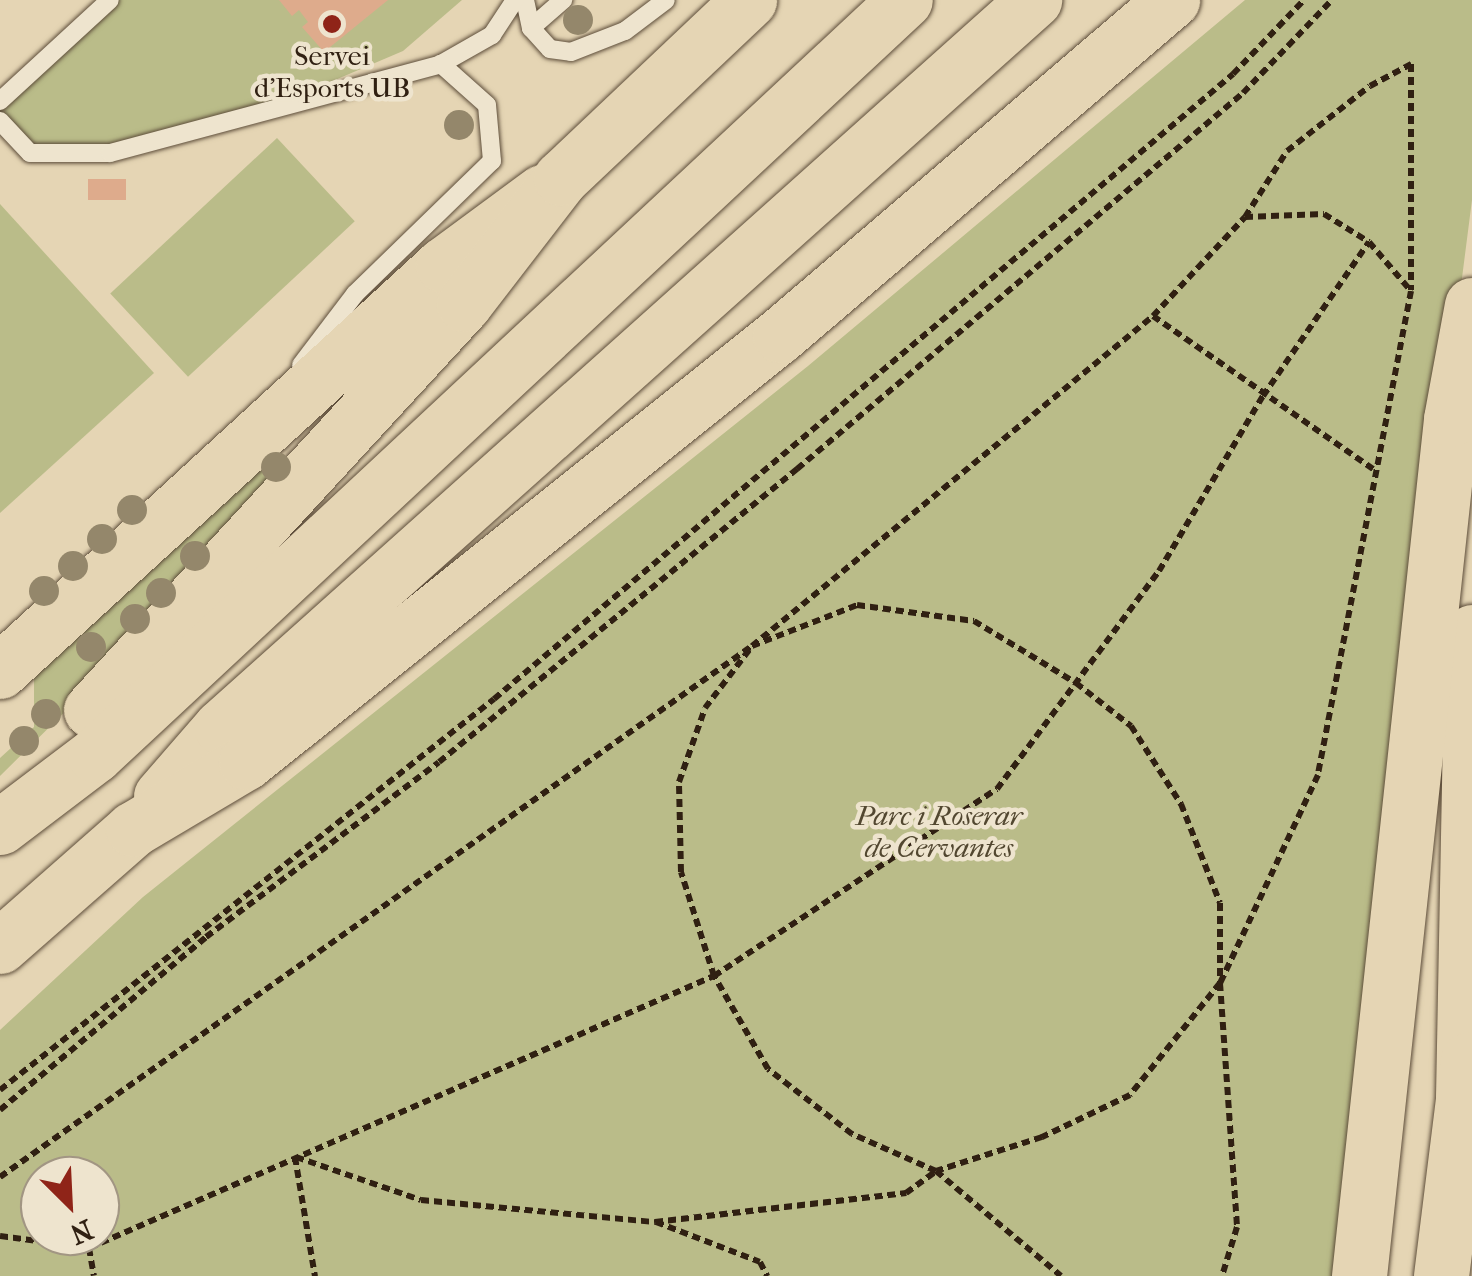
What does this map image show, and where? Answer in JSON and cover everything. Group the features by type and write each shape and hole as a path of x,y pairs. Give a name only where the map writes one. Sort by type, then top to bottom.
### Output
{"main road":[{"path":"0,670 443,265 561,178 749,0"},
{"path":"0,827 95,755 905,0"},
{"path":"0,946 133,829 221,726 1034,0"},
{"path":"133,829 276,739 780,334 1172,0"},
{"path":"0,827 72,729 464,304 561,178"},
{"path":"1360,1276 1451,419 1472,305"},
{"path":"1463,1097 1472,632"},
{"path":"1441,1276 1472,1027"}],"lane":[{"path":"0,101 110,0"},
{"path":"0,121 30,153 110,153 441,64 492,35 514,0"},
{"path":"525,0 530,28 550,48 571,52 626,31 666,0"},
{"path":"530,28 562,0"},
{"path":"255,437 332,321 492,161 487,105 441,64"}],"path":[{"path":"0,1090 494,699 1233,74 1304,0"},
{"path":"0,1110 206,937 439,762 797,469 1243,93 1332,0"},
{"path":"0,1177 752,646 1153,316 1245,217 1287,150 1370,86 1411,64 1411,291 1318,775 1220,983 1130,1094 1042,1137 936,1171 906,1193 654,1222 421,1200 295,1156"},
{"path":"1245,217 1324,214 1370,242 1411,291"},
{"path":"120,1234 714,976 996,789 1159,571 1263,396 1370,242"},
{"path":"1153,316 1263,396 1374,469"},
{"path":"1060,1276 936,1171 852,1134 768,1068 714,976 680,872 679,782 705,708 752,646 857,606 974,622 1076,683 1131,726 1182,804 1220,903 1220,983 1237,1227 1222,1276"},
{"path":"295,1156 315,1276"},
{"path":"654,1222 760,1262 767,1276"}],"green space":[{"path":"110,0 462,0 403,51 274,106 110,153 30,153 0,121 0,101"},
{"name":"Parc i Roserar de Cervantes","path":"1245,0 1472,0 1472,200 1334,1276 0,1276 0,1030 143,897 808,366"},
{"path":"277,138 355,221 188,377 110,293"},
{"path":"0,204 154,373 0,513"},
{"path":"272,456 285,459 93,684 0,776 0,758 34,727 34,676"}],"building":[{"name":"Servei d'Esports UB","path":"279,0 388,0 324,52 302,27 308,22 299,10 292,16"},
{"path":"88,179 126,179 126,200 88,200"}],"place":[{"name":"Servei d'Esports UB","path":"332,24"}]}
